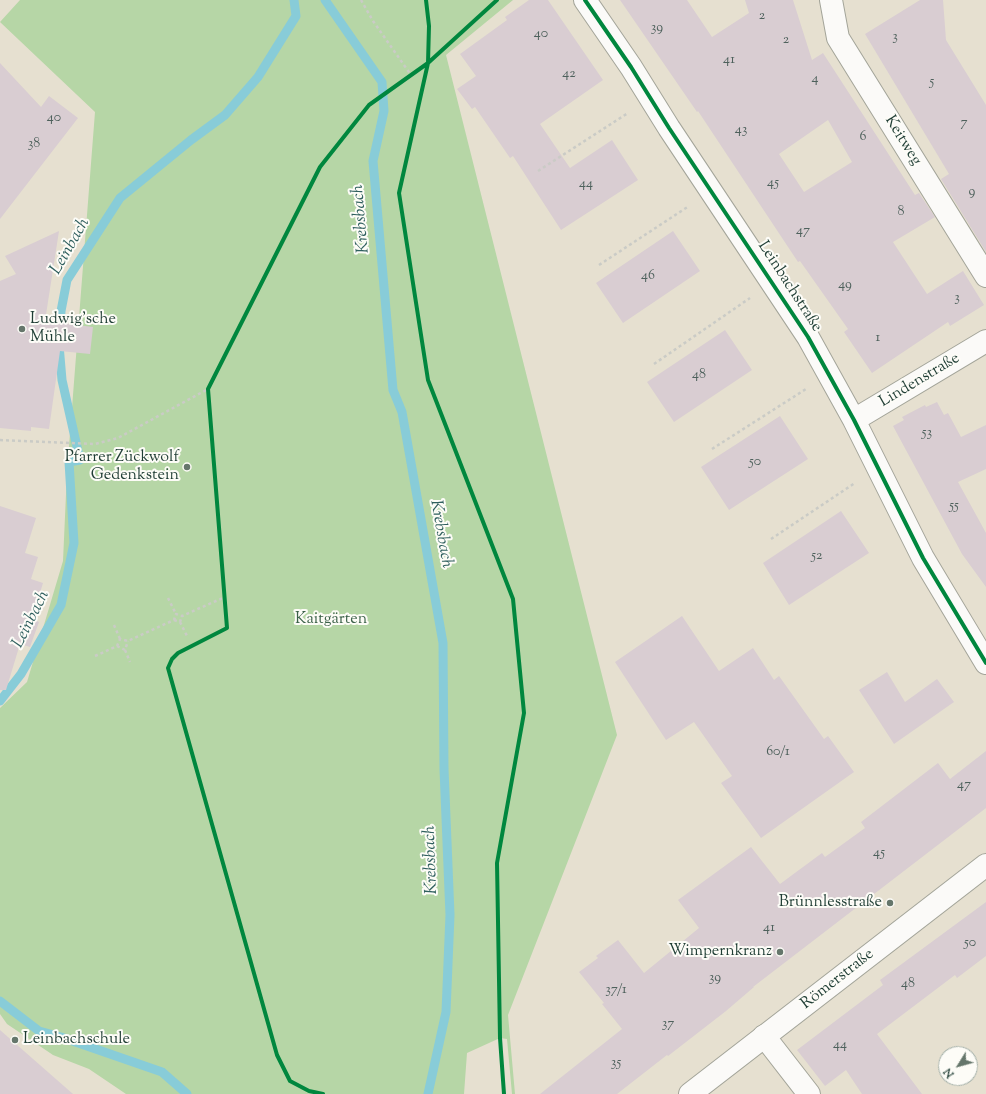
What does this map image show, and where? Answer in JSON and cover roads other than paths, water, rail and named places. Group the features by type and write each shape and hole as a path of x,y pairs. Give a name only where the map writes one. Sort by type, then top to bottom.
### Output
{"street":[{"name":"Leinbachstraße","path":"585,0 631,67 711,192 808,337 854,420 923,558 986,663"},
{"name":"Keitweg","path":"831,0 838,38 986,276"},
{"name":"Lindenstraße","path":"854,420 986,341"},
{"name":"Römerstraße","path":"690,1094 986,865"},
{"path":"764,1036 810,1094"}],"waterway":[{"name":"Leinbach","path":"0,701 21,674 61,605 74,543 69,462 80,460 62,380 59,345 61,311 67,280 120,198 191,140 225,115 258,77 296,16 294,0"},
{"name":"Krebsbach","path":"325,0 382,82 384,111 373,161 393,390 402,412 443,643 444,769 450,915 446,1012 428,1094"},
{"name":"Leinbach","path":"0,1001 39,1031 61,1037 162,1072 187,1094"}],"place":[{"name":"Ludwig’sche Mühle","path":"22,329"},
{"name":"Pfarrer Zückwolf Gedenkstein","path":"187,467"},
{"name":"Brünnlesstraße","path":"890,903"},
{"name":"Wimpernkranz","path":"780,952"},
{"name":"Leinbachschule","path":"15,1040"}],"park label":[{"name":"Kaitgärten","path":"331,620"}]}
